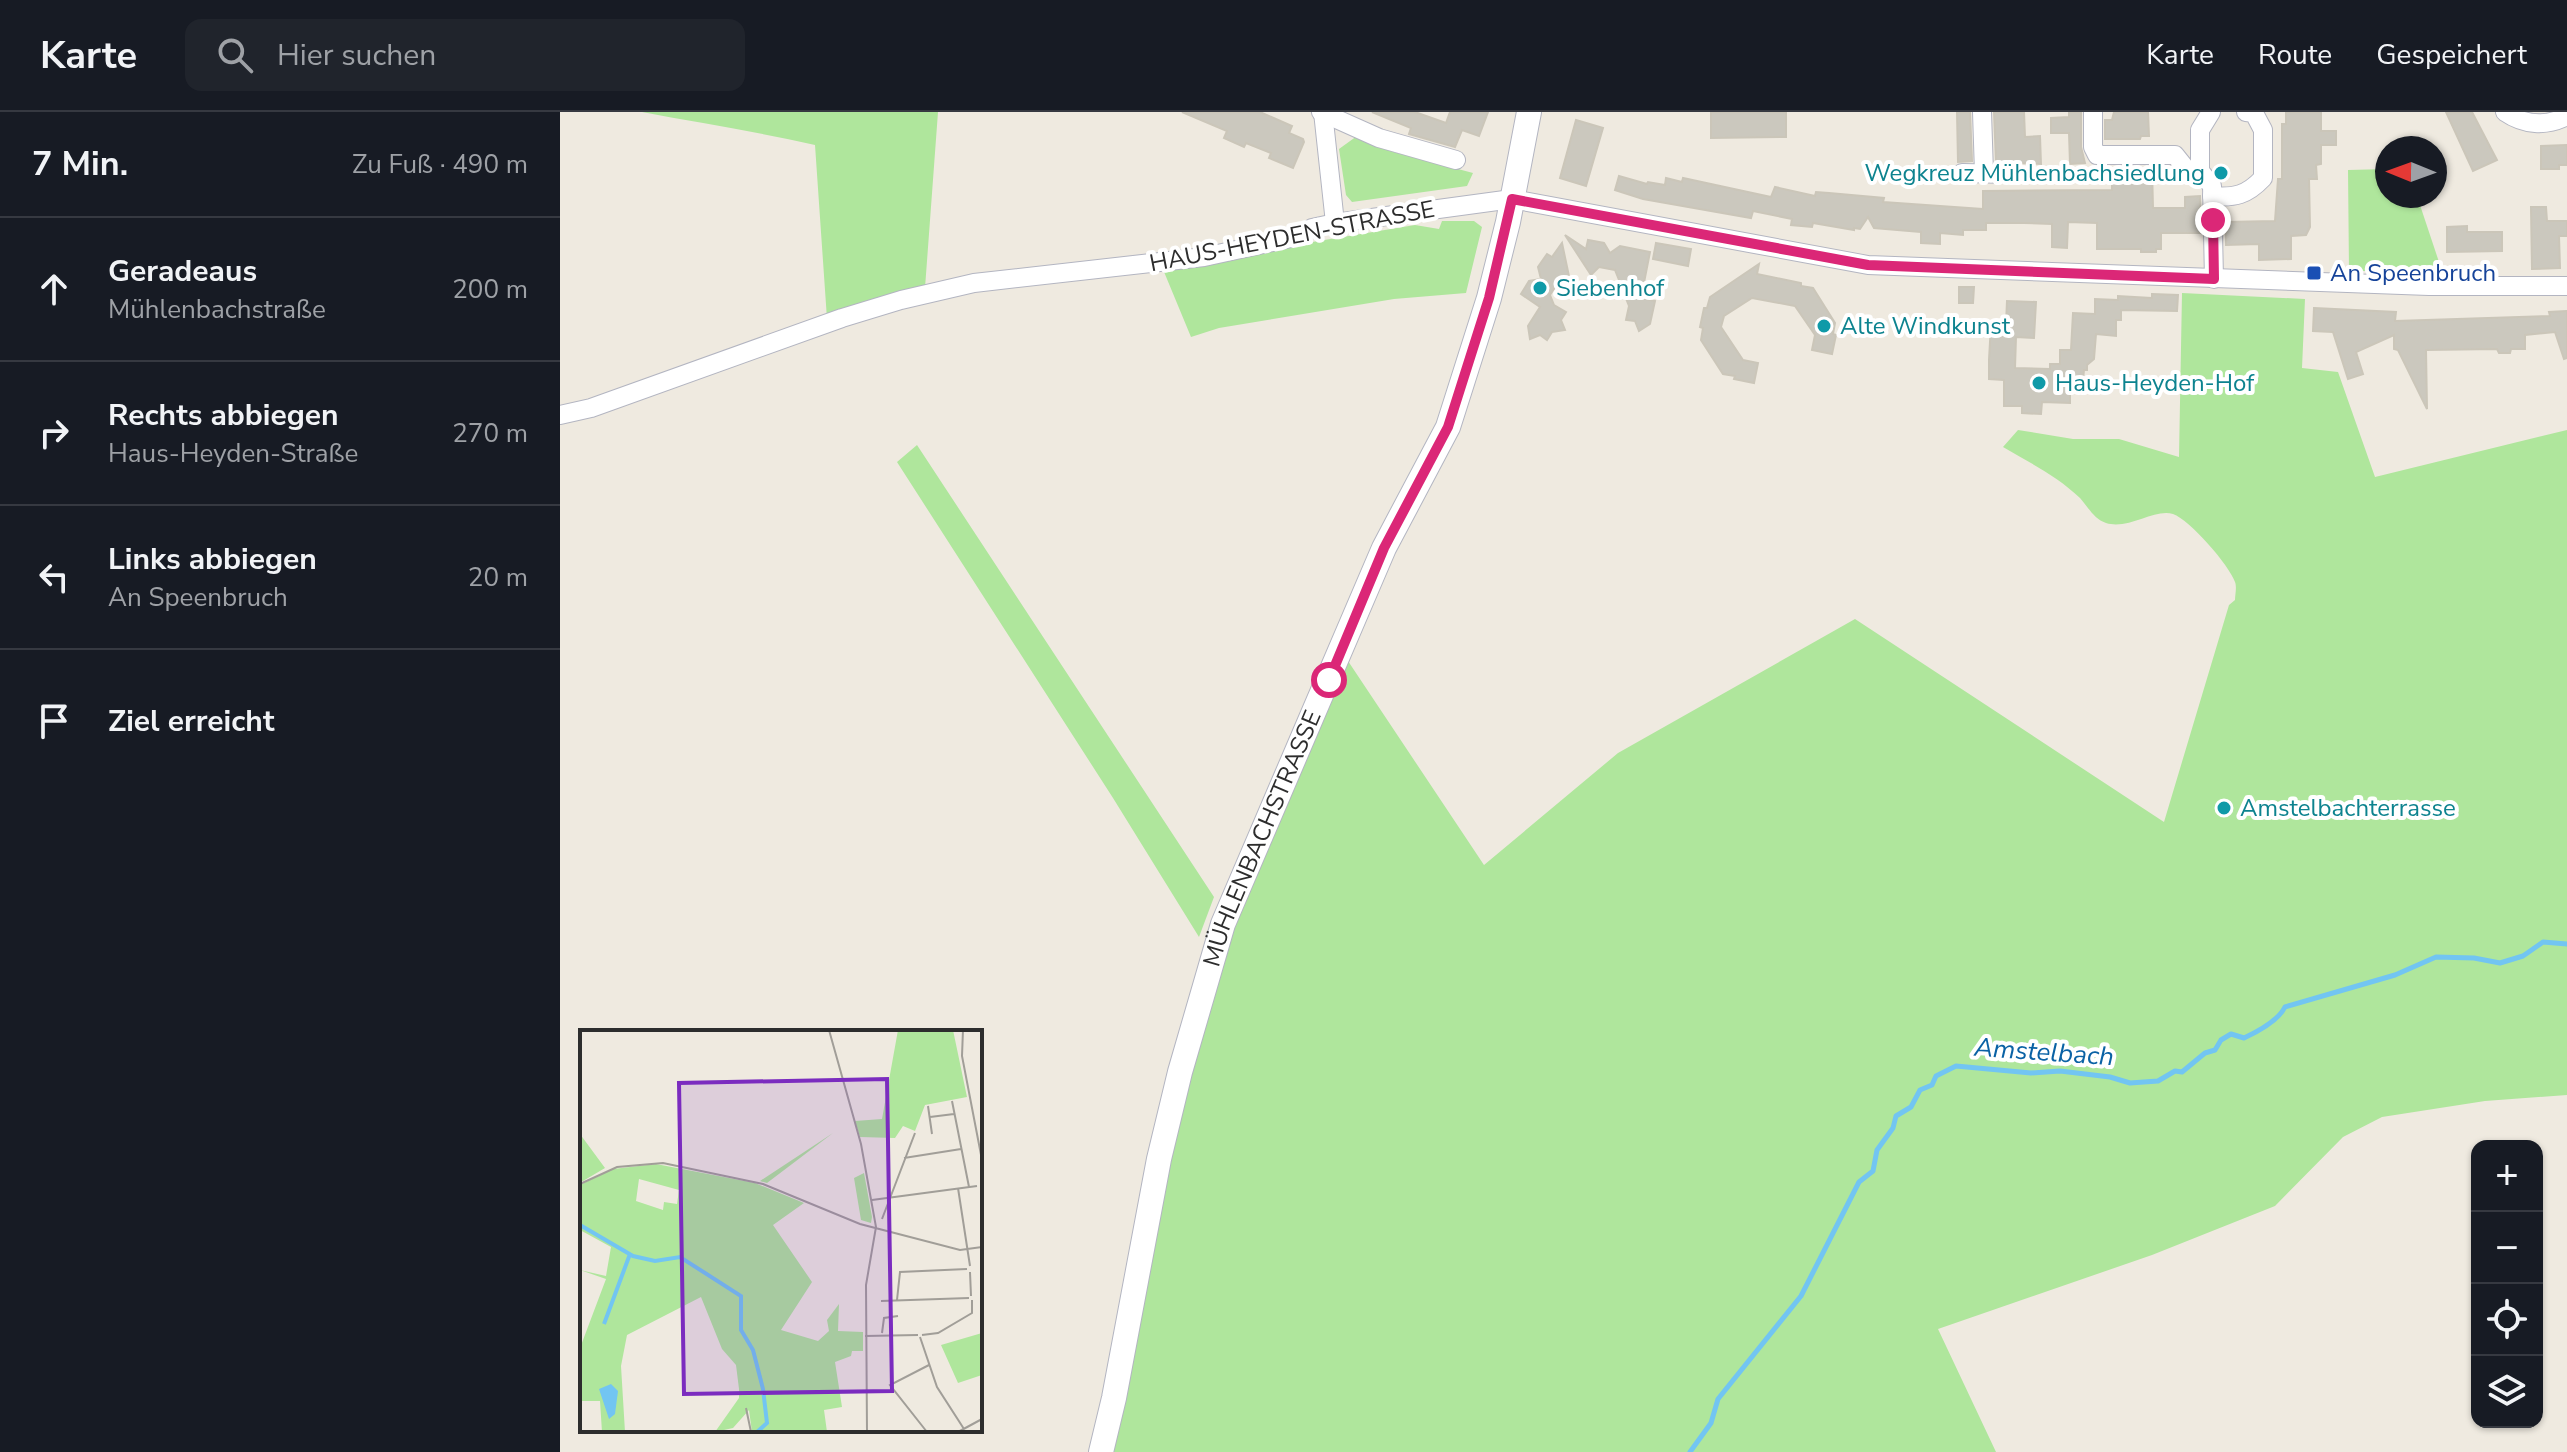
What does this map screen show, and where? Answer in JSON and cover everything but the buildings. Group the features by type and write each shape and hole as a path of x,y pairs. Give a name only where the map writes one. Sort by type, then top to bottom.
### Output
{"street":[{"path":"1322,112 1379,138 1456,160"},
{"path":"1322,112 1335,223"},
{"name":"MÜHLENBACHSTRASSE","path":"1101,1452 1159,1159 1184,1058 1223,924 1384,548 1448,427 1489,298 1529,112"},
{"path":"1982,112 1984,173"},
{"path":"2093,112 2093,147 2097,155 2175,155 2187,170 2200,171"},
{"path":"2211,112 2200,130 2200,171 2212,186 2214,279"},
{"path":"2212,196 2238,197 2253,189 2263,178 2263,130 2254,113 2246,112"},
{"path":"2505,112 2528,123 2544,123 2567,116"},
{"path":"1962,173 2012,174"},
{"name":"HAUS-HEYDEN-STRASSE","path":"560,415 591,408 842,318 974,283 1204,257 1300,236 1312,228 1335,223 1512,199 1868,265 2429,286 2567,286"}],"green space":[{"path":"642,112 938,112 925,288 827,319 815,145"},
{"path":"1357,136 1394,152 1473,173 1467,186 1352,202 1346,195 1339,149"},
{"path":"2375,169 2375,208 2421,208 2442,271 2349,271 2348,170"},
{"path":"1442,221 1474,221 1482,227 1466,293 1394,299 1219,328 1191,337 1162,267 1415,225 1439,229"},
{"path":"2182,293 2305,299 2302,368 2338,372 2375,477 2567,430 2567,1095 2485,1101 2382,1117 2343,1137 2275,1206 2152,1255 1938,1329 1996,1452 1105,1452 1213,973 1346,658 1484,865 1618,753 1855,619 2164,822 2229,605 2235,600 2235,582 2208,544 2180,518 2166,513 2124,524 2106,523 2062,483 2003,447 2018,430 2073,439 2119,439 2179,457"},
{"path":"917,445 1214,897 1199,937 897,462"}],"waterway":[{"name":"Amstelbach","path":"1690,1452 1711,1423 1718,1399 1801,1296 1859,1182 1873,1171 1877,1150 1893,1128 1896,1116 1911,1107 1920,1090 1932,1085 1936,1076 1956,1066 2031,1073 2060,1071 2110,1077 2130,1083 2158,1081 2175,1071 2182,1072 2205,1053 2215,1050 2221,1040 2231,1034 2244,1038 2262,1029 2285,1007 2395,975 2436,957 2474,958 2500,963 2523,956 2543,942 2567,944"}],"place":[{"name":"Wegkreuz Mühlenbachsiedlung","path":"2221,173"},
{"name":"An Speenbruch","path":"2314,273"},
{"name":"Siebenhof","path":"1540,288"},
{"name":"Alte Windkunst","path":"1824,326"},
{"name":"Haus-Heyden-Hof","path":"2039,383"},
{"name":"Amstelbachterrasse","path":"2224,808"}],"route":[{"path":"1329,680 1384,548 1448,427 1489,298 1512,199 1868,265 2214,279 2213,220"}]}
